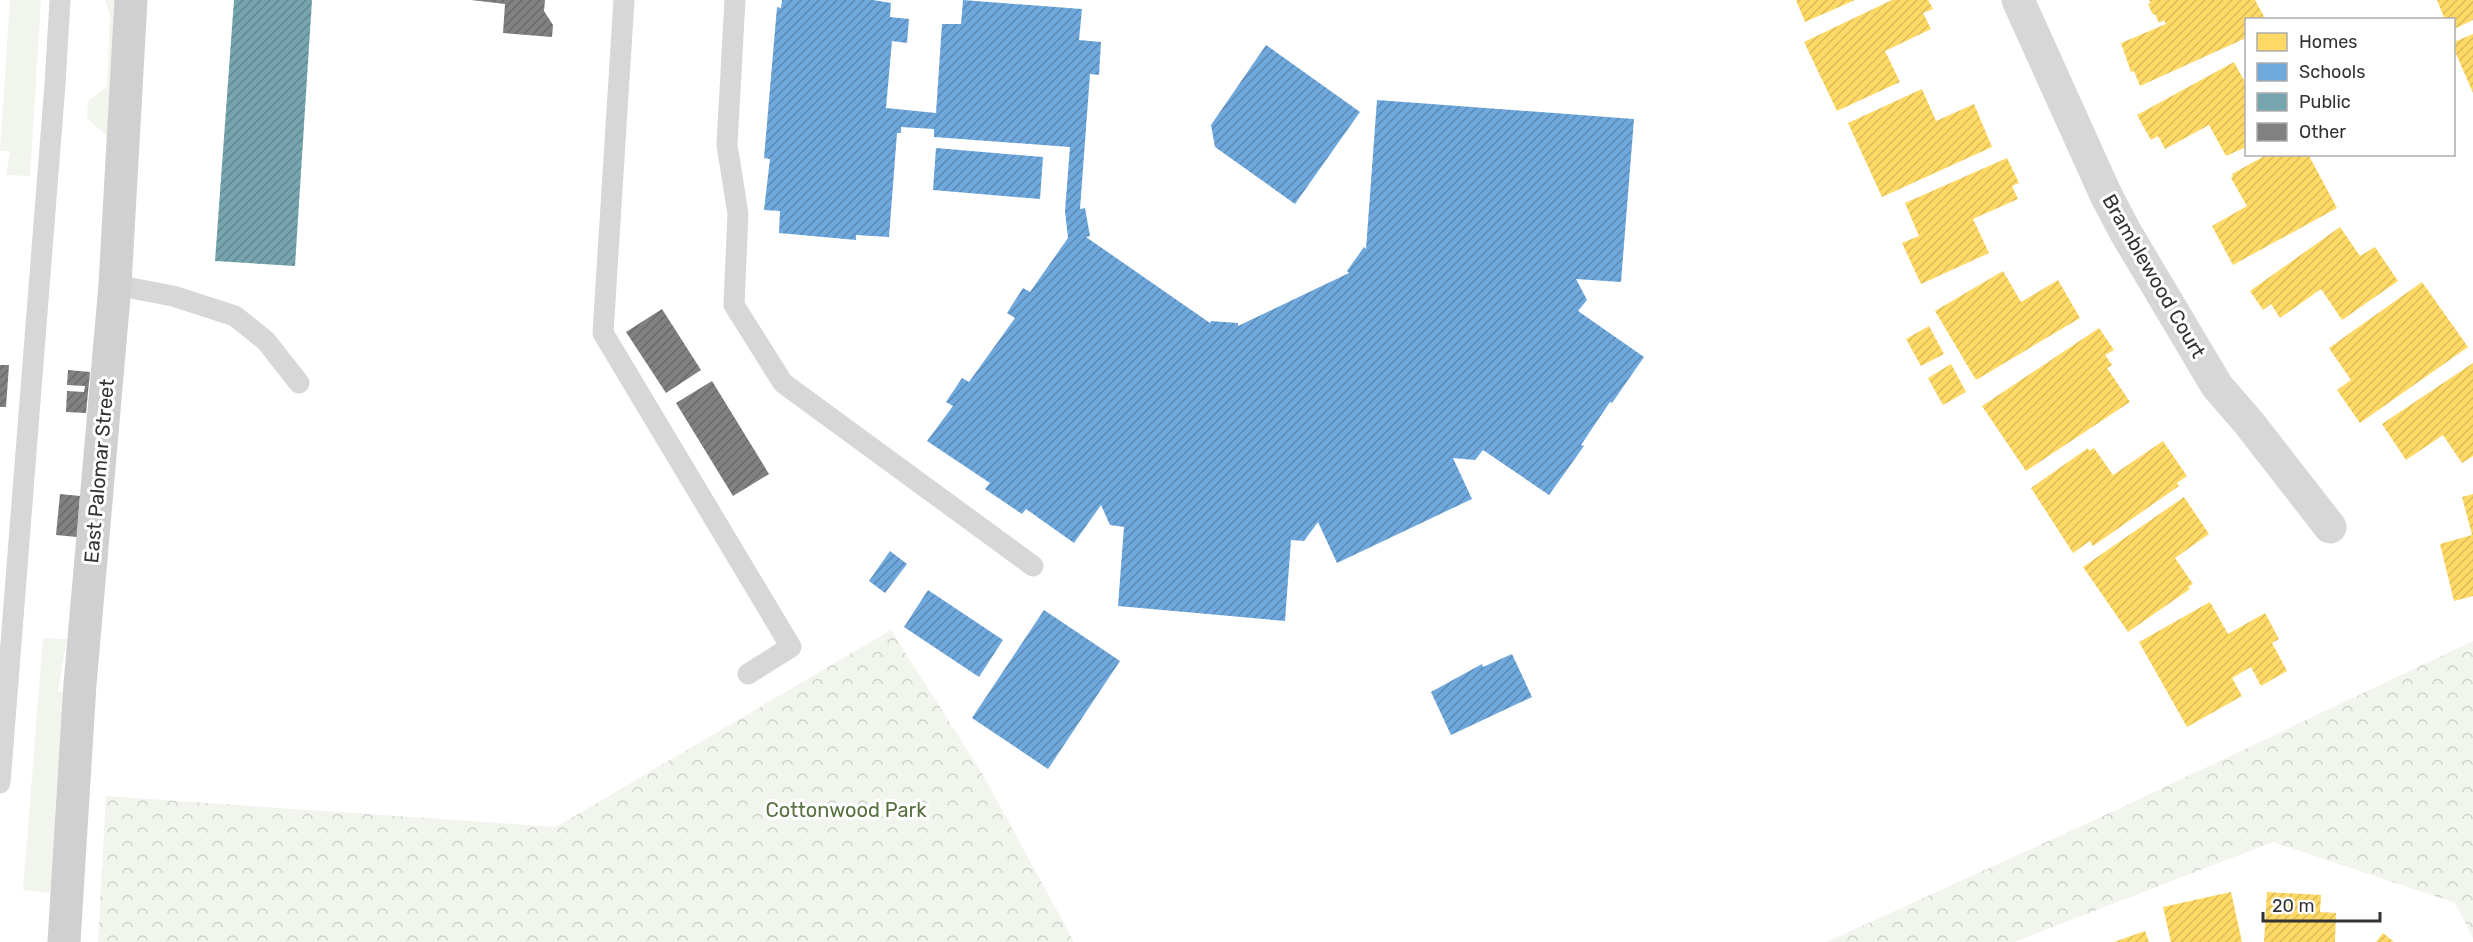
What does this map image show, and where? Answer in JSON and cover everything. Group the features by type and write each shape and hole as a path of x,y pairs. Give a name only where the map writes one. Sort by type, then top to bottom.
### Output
{"main road":[{"name":"East Palomar Street","path":"64,942 80,684 115,285 131,0"}],"street":[{"name":"Bramblewood Court","path":"2019,0 2116,217 2217,386 2331,527"}],"lane":[{"path":"0,783 51,143 60,0"},
{"path":"624,0 603,333 791,647 748,674"},
{"path":"735,0 727,145 738,214 734,305 783,383 1033,566"},
{"path":"115,285 174,296 235,316 266,341 299,383"}],"green space":[{"path":"10,0 41,0 30,176 6,175 10,151 0,151"},
{"path":"105,0 122,0 111,140 87,118 88,101 107,87 110,14"},
{"name":"Cottonwood Park","path":"891,630 983,775 1074,942 98,942 106,796 556,827"},
{"path":"43,638 67,639 58,691 70,694 53,882 49,893 23,890"},
{"path":"2473,641 2473,938 2455,903 2273,842 2014,942 1827,942 2112,812"}],"building: Homes":[{"path":"1796,0 1855,0 1805,22"},
{"path":"1892,0 1928,0 1933,9 1923,13 1931,29 1885,51 1900,82 1837,111 1804,42"},
{"path":"2149,0 2255,0 2265,18 2245,18 2245,38 2140,86 2134,71 2131,72 2121,43 2166,24 2164,20 2159,23 2155,14 2153,15 2148,4 2151,3"},
{"path":"2437,0 2473,0 2473,20 2455,29 2455,18 2444,18"},
{"path":"2473,34 2473,93 2455,51 2455,42"},
{"path":"2234,62 2245,82 2245,147 2226,156 2209,125 2165,149 2158,136 2151,140 2137,115"},
{"path":"1922,89 1936,121 1974,104 1992,147 1882,197 1848,123"},
{"path":"2264,156 2309,156 2337,208 2233,265 2212,226 2247,206 2231,178 2232,174"},
{"path":"2007,158 2019,183 2012,186 2018,199 1973,219 1989,253 1921,284 1902,243 1919,236 1905,203"},
{"path":"2340,227 2360,256 2375,247 2398,281 2342,320 2321,289 2280,318 2271,304 2263,310 2250,291"},
{"path":"2003,271 2021,302 2058,280 2080,318 1976,380 1935,311"},
{"path":"2422,282 2468,347 2360,423 2337,390 2351,380 2329,348"},
{"path":"1929,326 1944,354 1921,366 1906,339"},
{"path":"2099,328 2114,350 2105,355 2112,365 2107,368 2130,402 2026,471 1982,406"},
{"path":"2473,363 2473,456 2462,463 2443,435 2406,460 2382,424"},
{"path":"1951,364 1966,392 1943,405 1928,378"},
{"path":"2163,441 2187,476 2177,483 2179,486 2093,546 2090,541 2073,553 2031,488 2088,448 2089,451 2094,448 2113,475"},
{"path":"2473,494 2473,596 2454,601 2440,544 2472,535 2462,497"},
{"path":"2184,497 2209,534 2175,558 2193,584 2188,587 2190,589 2128,632 2083,567"},
{"path":"2210,602 2228,634 2265,613 2279,639 2272,643 2287,671 2261,686 2251,667 2232,678 2242,696 2187,727 2139,642"},
{"path":"2231,892 2242,942 2171,942 2163,907"},
{"path":"2267,892 2321,895 2320,912 2336,913 2335,942 2264,942"},
{"path":"2145,931 2149,942 2114,942"},
{"path":"2383,933 2394,942 2376,942"}],"building: Schools":[{"path":"782,0 873,0 891,3 890,17 909,19 907,43 892,41 886,108 936,113 942,24 961,24 963,0 1082,9 1079,40 1101,42 1099,75 1090,74 1080,209 1085,208 1090,236 1086,237 1210,323 1211,321 1238,323 1238,326 1349,273 1347,271 1364,247 1366,249 1377,100 1634,119 1621,282 1576,279 1587,300 1578,311 1644,357 1612,403 1610,402 1581,445 1584,446 1549,495 1483,450 1475,460 1453,458 1472,499 1337,563 1318,522 1304,541 1291,540 1285,621 1118,606 1124,527 1110,525 1101,505 1074,543 1026,509 1022,514 985,489 990,483 927,441 953,406 946,402 962,378 969,382 1015,318 1007,313 1023,288 1030,292 1068,238 1065,211 1070,147 934,137 934,129 901,127 901,133 897,133 889,237 856,235 856,240 779,233 780,211 764,210 770,159 764,158 777,7 781,8"},
{"path":"1266,45 1360,112 1295,204 1215,147 1211,125"},
{"path":"936,148 1043,157 1040,199 933,190"},
{"path":"890,551 907,564 885,593 869,581"},
{"path":"928,590 1003,640 979,677 904,627"},
{"path":"1044,610 1120,661 1048,769 972,718"},
{"path":"1512,654 1532,697 1451,735 1431,692 1482,664 1483,667"}],"building: Public":[{"path":"234,0 312,0 295,266 215,261"}],"building: Other":[{"path":"471,0 545,0 544,11 553,25 552,37 503,33 505,4"},
{"path":"662,309 701,370 666,393 626,332"},
{"path":"0,365 9,365 6,407 0,407"},
{"path":"68,370 90,372 86,413 66,412 67,391 84,392 85,386 67,385"},
{"path":"712,381 769,474 733,496 676,403"},
{"path":"60,494 80,496 77,537 56,535"}]}
